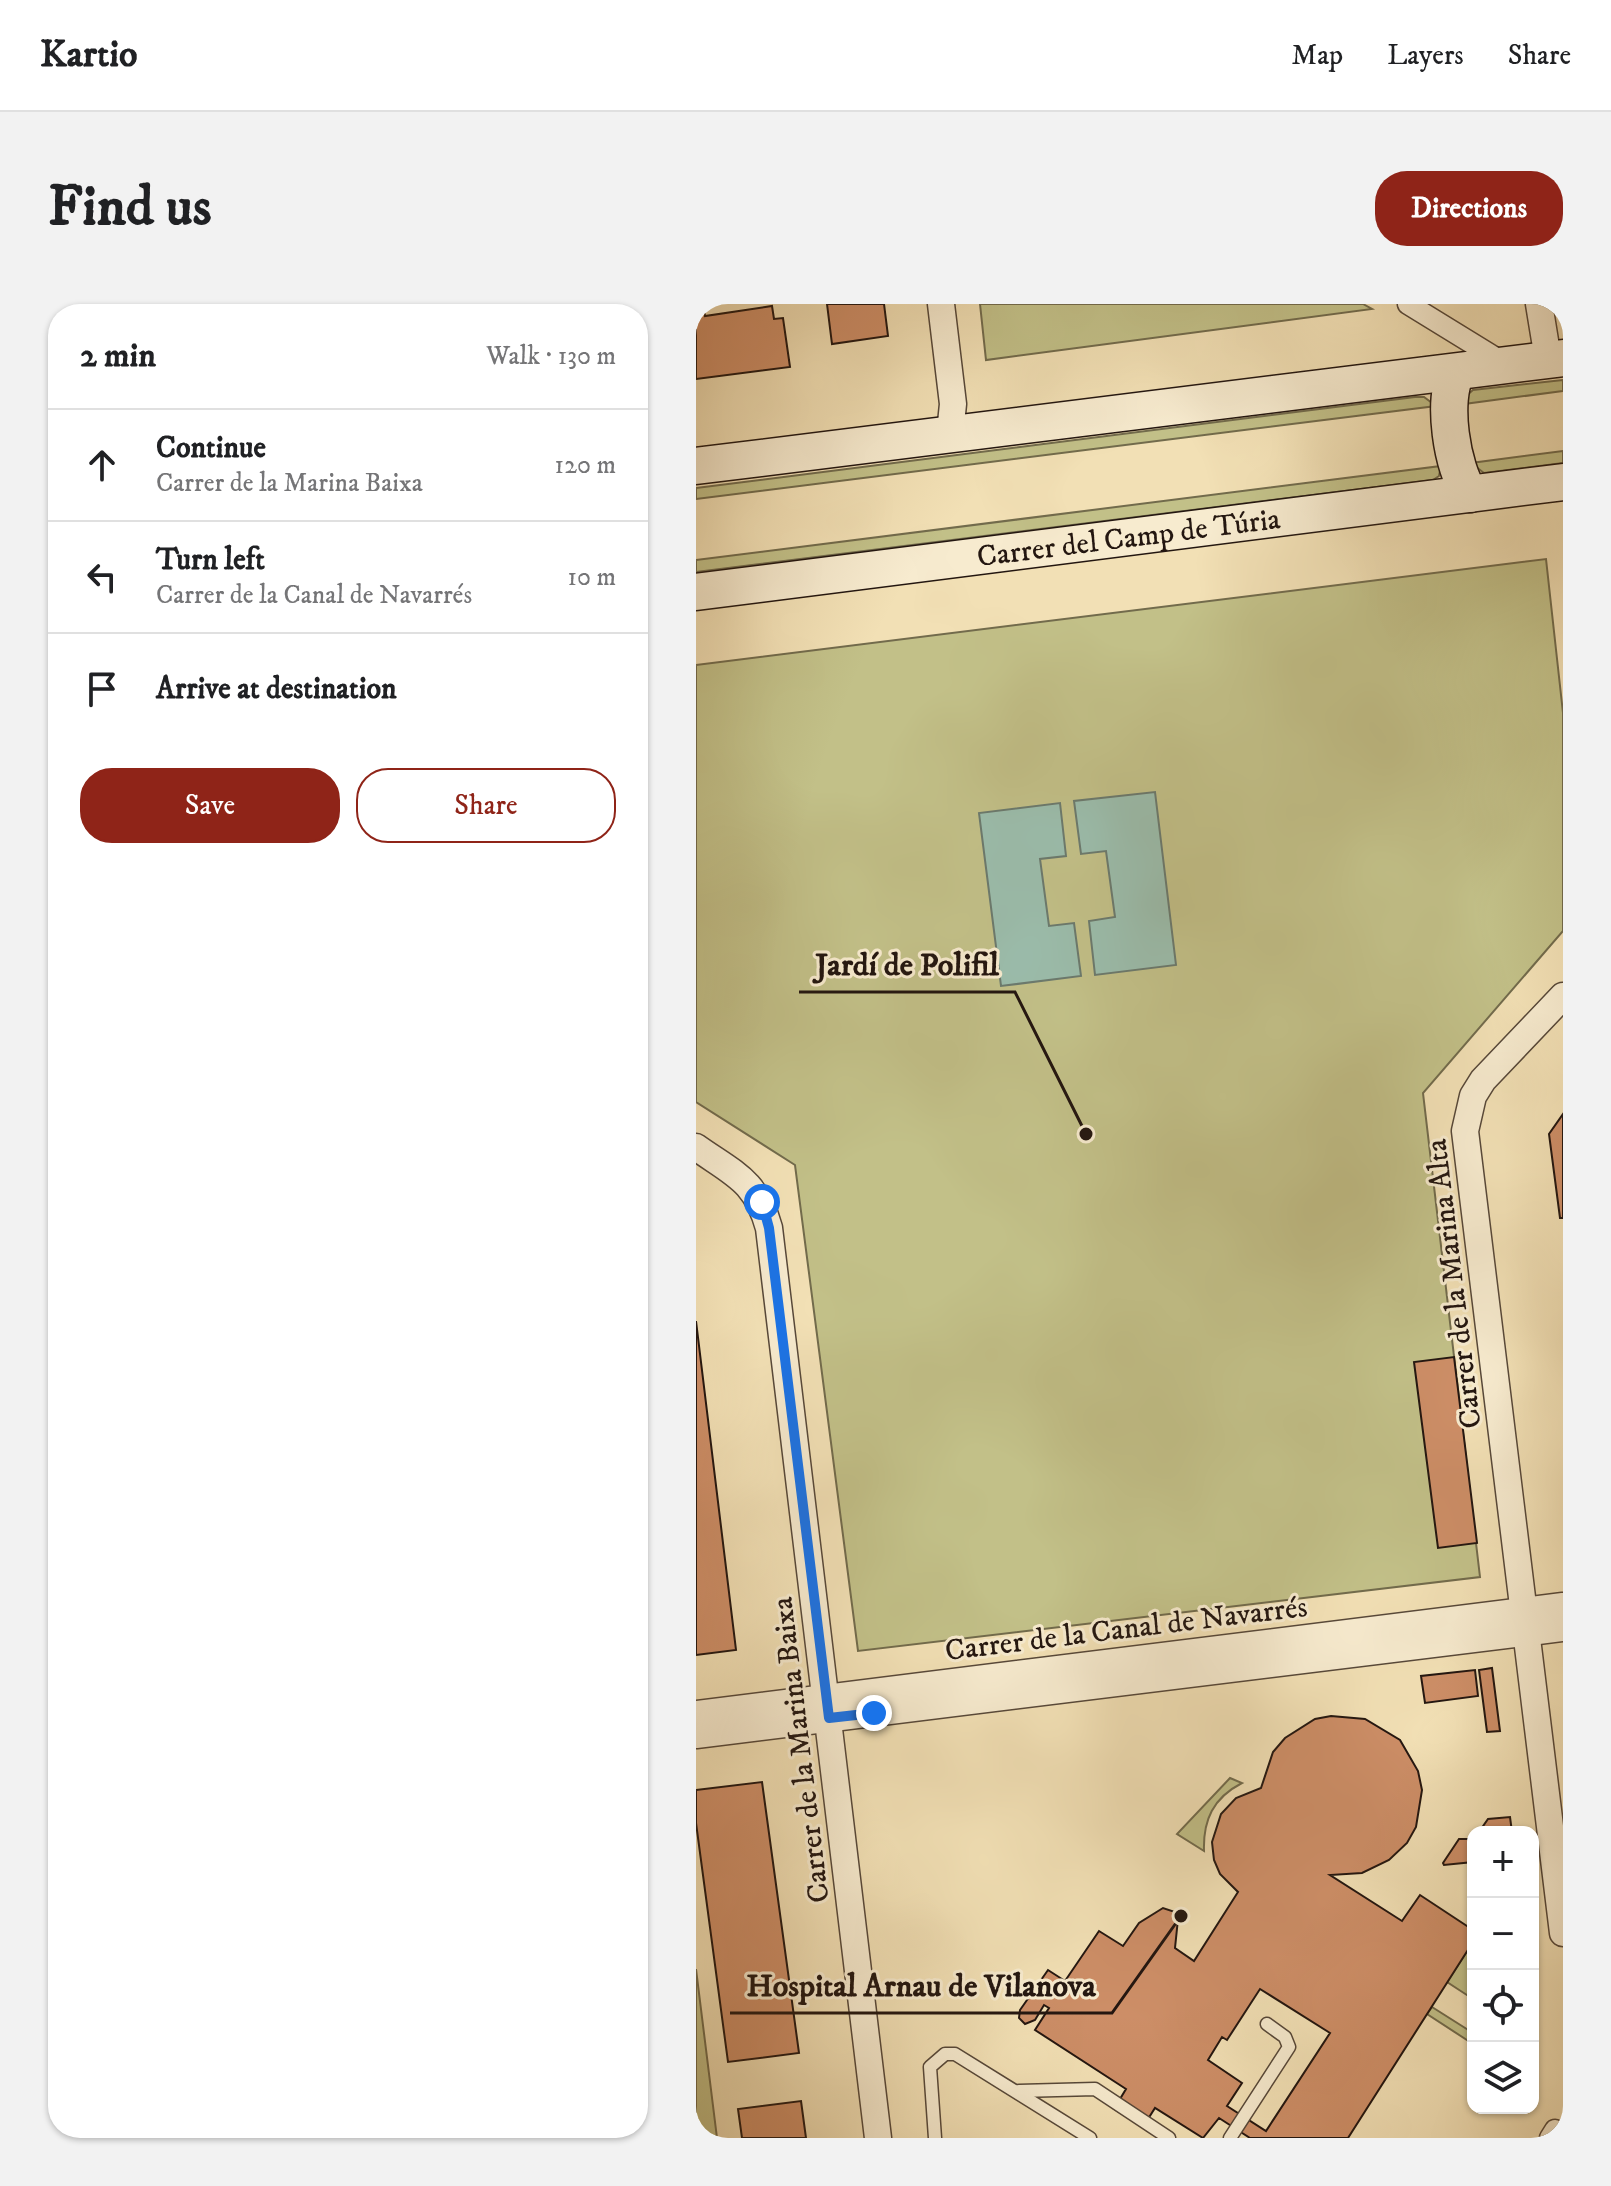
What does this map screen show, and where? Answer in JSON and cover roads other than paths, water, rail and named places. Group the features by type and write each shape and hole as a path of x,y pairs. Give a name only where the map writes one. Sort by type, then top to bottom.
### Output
{"main road":[{"path":"696,466 1556,358"},
{"path":"1457,372 1450,384 1449,398 1457,471 1470,494"},
{"name":"Carrer del Camp de Túria","path":"696,592 1563,482"}],"street":[{"path":"941,304 953,404 950,433"},
{"path":"1408,304 1507,365"},
{"path":"1539,304 1556,358"},
{"name":"Carrer de la Marina Alta","path":"1563,996 1483,1080 1473,1096 1465,1131 1563,1933"},
{"name":"Carrer de la Marina Baixa","path":"696,1147 747,1182 762,1202 769,1228 878,2138"},
{"name":"Carrer de la Canal de Navarrés","path":"696,1735 828,1708 1527,1621 1563,1606"},
{"name":"Carrer de la Canal de Navarrés","path":"1527,1621 1563,1628"},
{"name":"Carrer de la Canal de Navarrés","path":"696,1714 828,1708"}],"lane":[{"path":"1230,2138 1289,2047 1285,2037 1267,2024"},
{"path":"935,2138 930,2067 937,2060 955,2054 1090,2138"},
{"path":"1014,2089 1095,2089 1169,2138"}],"place":[{"name":"Jardí de Polifil","path":"1086,1134"},
{"name":"Hospital Arnau de Vilanova","path":"1181,1916"}]}
